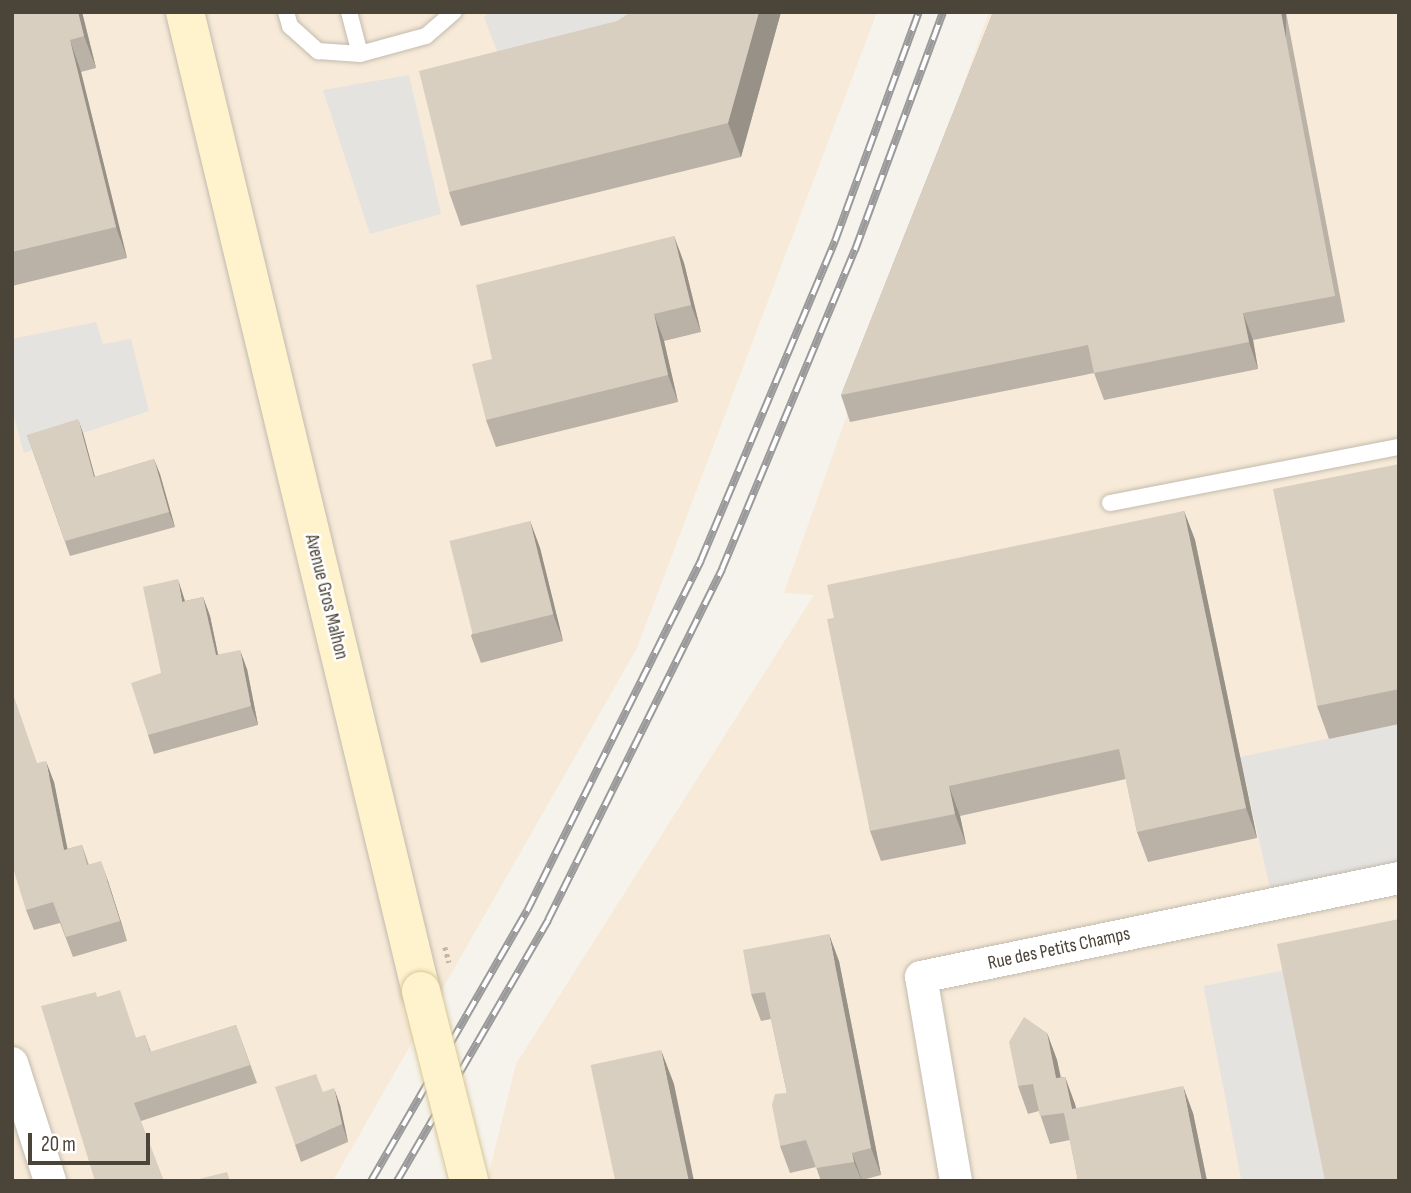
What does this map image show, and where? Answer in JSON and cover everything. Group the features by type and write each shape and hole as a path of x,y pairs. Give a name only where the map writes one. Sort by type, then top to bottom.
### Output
{"main road":[{"name":"Avenue Gros Malhon","path":"186,12 469,1181"}],"street":[{"name":"Rue des Petits Champs","path":"956,1181 921,977 1399,878"},
{"path":"12,1063 50,1181"}],"lane":[{"path":"286,12 290,26 318,51 360,54 426,36 454,12"},
{"path":"349,12 360,54"},
{"path":"1110,503 1399,447"}],"shaded area":[{"path":"12,12 877,12 637,648 333,1181 12,1181"},
{"path":"489,12 657,12 510,85 484,17"},
{"path":"989,12 1399,12 1399,1181 487,1181 516,1064 814,595 784,593"},
{"path":"409,75 441,214 370,234 323,90"},
{"path":"96,322 103,344 131,339 149,411 24,453 12,410 12,339"},
{"path":"1399,724 1399,878 1274,905 1240,757"},
{"path":"1286,970 1327,1181 1241,1181 1204,986"}],"building":[{"path":"12,12 78,12 84,36 70,40 116,227 12,252"},
{"path":"631,12 759,12 728,123 449,192 419,71 617,21"},
{"path":"993,12 1281,12 1335,296 1243,313 1249,342 1094,373 1088,345 841,395"},
{"path":"674,236 691,305 654,314 668,375 486,420 472,364 492,359 476,285"},
{"path":"78,419 94,477 154,459 169,512 65,541 27,435"},
{"path":"1399,464 1399,689 1317,706 1273,489"},
{"path":"1184,511 1246,808 1137,832 1119,749 949,786 955,814 870,831 827,619 834,618 827,585"},
{"path":"530,521 553,614 473,634 449,541"},
{"path":"178,579 182,602 203,597 216,655 240,650 251,706 148,735 131,683 161,673 143,587"},
{"path":"12,691 37,763 46,761 64,850 82,845 87,865 101,861 120,921 66,937 53,902 26,910 12,865"},
{"path":"1399,919 1399,1181 1325,1181 1277,944"},
{"path":"829,934 871,1148 852,1153 854,1162 816,1168 806,1140 780,1146 772,1105 775,1094 787,1093 765,992 751,994 743,950"},
{"path":"120,990 136,1038 145,1035 150,1052 236,1025 250,1065 134,1103 164,1181 95,1181 41,1006 96,992 97,997"},
{"path":"1024,1017 1047,1033 1056,1078 1065,1077 1072,1109 1183,1086 1202,1181 1078,1181 1064,1113 1040,1116 1033,1084 1018,1086 1009,1042"},
{"path":"661,1050 689,1181 615,1181 591,1065"},
{"path":"316,1074 323,1092 334,1088 342,1124 295,1145 275,1087"},
{"path":"227,1172 230,1181 191,1181"}],"railway":[{"path":"371,1181 527,911 701,560 835,241 919,12"},
{"path":"397,1181 548,920 722,569 855,250 943,12"}]}
